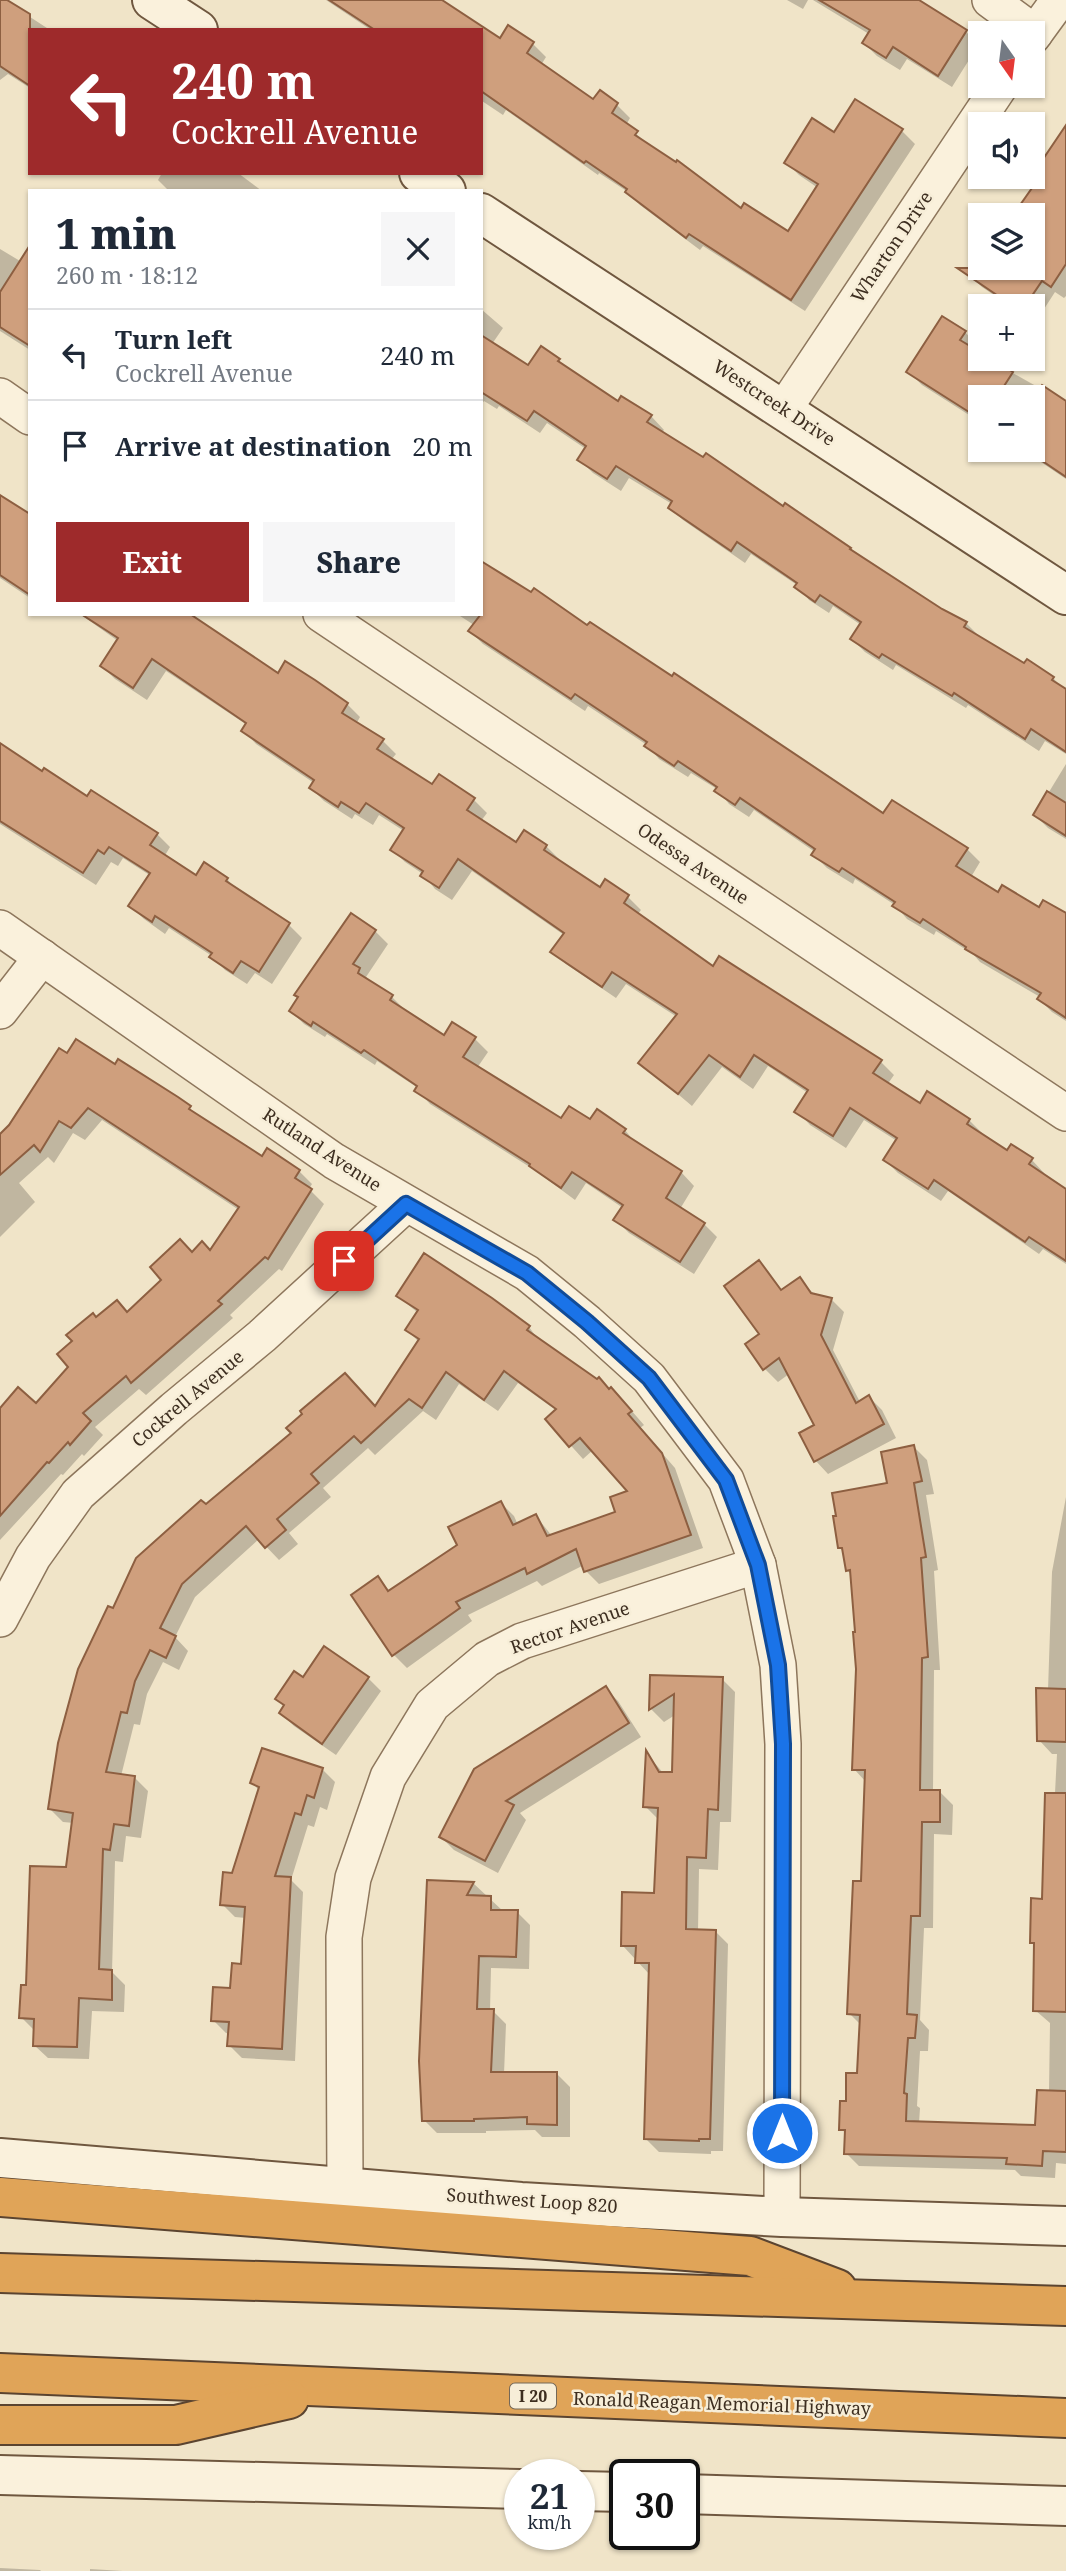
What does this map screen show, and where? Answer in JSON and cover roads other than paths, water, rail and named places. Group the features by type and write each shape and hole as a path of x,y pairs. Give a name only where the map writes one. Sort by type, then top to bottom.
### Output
{"highway":[{"path":"0,2197 750,2256 865,2300"},
{"path":"0,2273 1066,2306"},
{"name":"Ronald Reagan Memorial Highway","path":"0,2373 1066,2418"},
{"path":"0,2425 176,2424 339,2388"}],"main road":[{"path":"152,0 195,28"},
{"path":"422,175 443,189"},
{"name":"Westcreek Drive","path":"483,214 1066,595"},
{"name":"Southwest Loop 820","path":"0,2158 521,2202 782,2217 1066,2226"},
{"path":"0,2475 504,2489"},
{"path":"700,2494 1066,2505"}],"street":[{"path":"990,0 1016,21"},
{"path":"1044,21 1059,0"},
{"name":"Wharton Drive","path":"784,409 992,98"},
{"path":"0,396 28,416"},
{"name":"Odessa Avenue","path":"324,616 1066,1113"},
{"name":"Rutland Avenue","path":"0,928 334,1161 527,1273 649,1378 726,1480 758,1565 778,1665 783,1744 782,2217"},
{"path":"0,1010 41,957"},
{"name":"Cockrell Avenue","path":"0,1619 33,1557 78,1494 262,1336 406,1204"},
{"name":"Rector Avenue","path":"345,2186 344,1937 354,1878 388,1777 432,1705 487,1659 522,1641 758,1565"}]}
